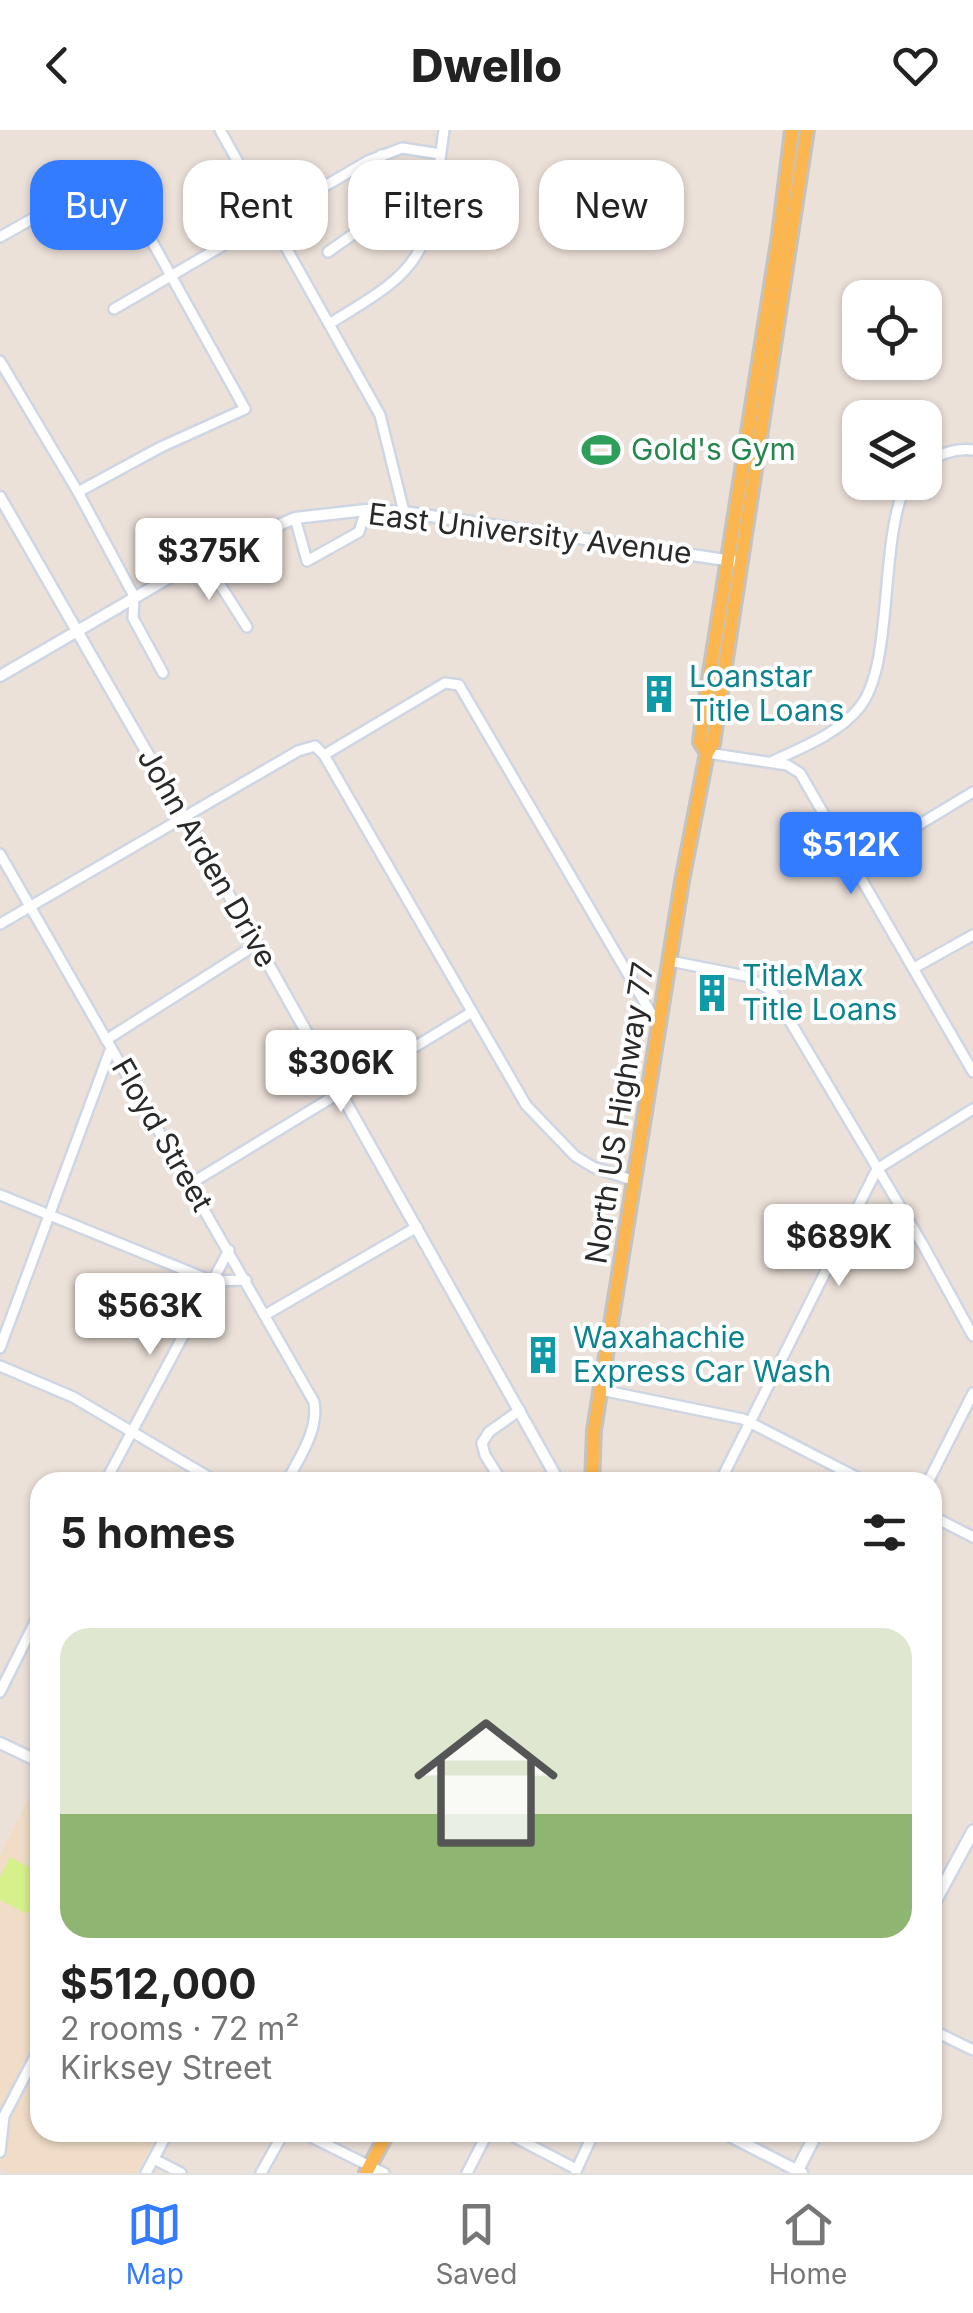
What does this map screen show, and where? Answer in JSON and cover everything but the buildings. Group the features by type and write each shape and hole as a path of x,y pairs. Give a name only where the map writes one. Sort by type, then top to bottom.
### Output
{"main road":[{"name":"North US Highway 77","path":"733,561 792,130"},
{"name":"North US Highway 77","path":"592,1472 591,1453 634,1180 707,753 700,742 807,130"},
{"path":"942,1888 973,1831"},
{"path":"368,2170 383,2142"},
{"path":"799,2172 812,2142"}],"street":[{"path":"221,130 238,160"},
{"path":"331,323 382,290 415,257 433,200 444,130"},
{"path":"328,185 381,155 402,148 440,154"},
{"path":"328,252 369,223 381,155"},
{"path":"0,238 114,173 245,409 161,447 78,492"},
{"path":"114,309 216,250"},
{"path":"289,250 380,415 404,512"},
{"path":"0,361 134,596 132,618 163,673"},
{"path":"942,455 961,448 973,450"},
{"path":"770,762 812,742 856,712 864,702 877,658 899,500"},
{"name":"John Arden Drive","path":"2,504 257,944 554,1472"},
{"path":"295,518 307,562 359,532 366,510"},
{"name":"East University Avenue","path":"0,676 203,558 295,518 366,510 404,512 733,561"},
{"path":"203,558 247,627"},
{"path":"324,755 451,682 463,689 659,1028"},
{"path":"0,924 298,751 315,746 324,755 536,1118 556,1140 592,1167 634,1180"},
{"path":"707,753 787,764 800,773 973,1072"},
{"path":"854,864 973,792"},
{"name":"Floyd Street","path":"0,854 314,1402 316,1420 292,1472"},
{"path":"914,968 973,934"},
{"path":"0,1348 109,1044 257,944"},
{"path":"670,961 746,976 772,991 973,1336"},
{"path":"190,1184 472,1012"},
{"path":"725,1472 878,1169 973,1110"},
{"path":"0,1195 212,1280 246,1280"},
{"path":"265,1315 417,1227"},
{"path":"111,1472 228,1250"},
{"path":"0,1366 73,1397 200,1472"},
{"path":"601,1390 750,1422 847,1472"},
{"path":"933,1472 973,1393"},
{"path":"496,1472 482,1443 489,1432 520,1410"},
{"path":"942,1521 973,1537"},
{"path":"0,1692 30,1632"},
{"path":"0,1742 30,1757"},
{"path":"942,2035 973,2050"},
{"path":"0,2152 4,2116 30,2066"},
{"path":"146,2173 163,2142"},
{"path":"261,2173 278,2142"},
{"path":"319,2142 368,2170 384,2173"},
{"path":"467,2173 483,2142"},
{"path":"523,2142 575,2171 589,2142"},
{"path":"741,2142 799,2172"},
{"path":"154,2159 182,2173"}],"shaded area":[{"path":"30,1797 30,2142 152,2142 137,2173 9,2173 0,2168 0,1854"}],"green space":[{"path":"10,1857 30,1868 27,1914 0,1900 0,1877"}],"place":[{"name":"Gold's Gym","path":"601,450"},
{"name":"Loanstar Title Loans","path":"659,694"},
{"name":"TitleMax Title Loans","path":"712,993"},
{"name":"Waxahachie Express Car Wash","path":"543,1355"}]}
